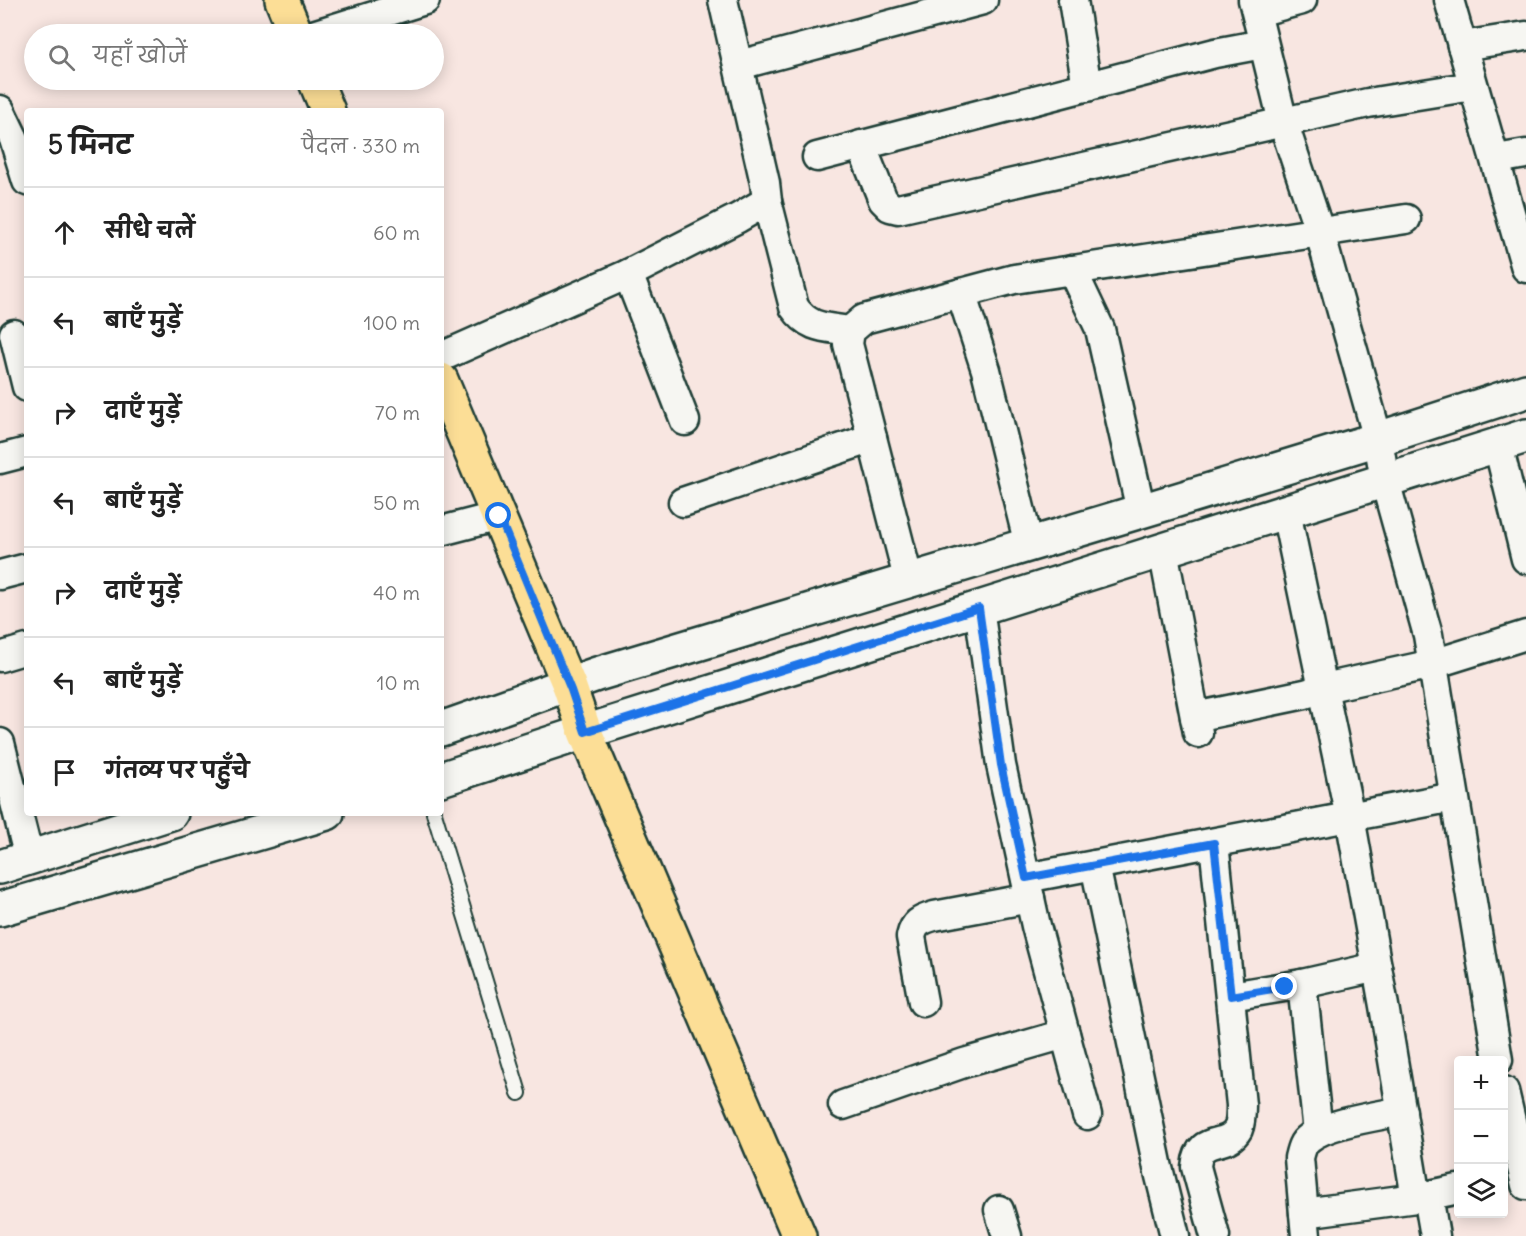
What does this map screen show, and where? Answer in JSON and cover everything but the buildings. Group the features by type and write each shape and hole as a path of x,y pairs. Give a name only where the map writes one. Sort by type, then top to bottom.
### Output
{"main road":[{"path":"282,0 292,24"},
{"path":"319,90 327,108"},
{"path":"444,387 799,1236"}],"street":[{"path":"348,24 425,0"},
{"path":"723,0 765,183 767,201 794,307 801,318 812,325 850,331"},
{"path":"739,65 946,4 983,0"},
{"path":"1073,0 1087,87"},
{"path":"1302,0 1255,6 1282,123 1320,232 1428,635 1497,1056"},
{"path":"1449,0 1526,268"},
{"path":"1462,45 1526,36"},
{"path":"817,157 1215,53 1263,44"},
{"path":"861,145 883,200 890,207 898,209 1368,103 1473,86"},
{"path":"0,110 14,139 24,171"},
{"path":"1496,159 1526,153"},
{"path":"444,356 628,274 767,201"},
{"path":"909,582 848,344 850,331 864,320 1014,279 1406,219"},
{"path":"1072,270 1100,329 1141,511"},
{"path":"628,274 685,422"},
{"path":"961,293 986,370 1029,545"},
{"path":"14,330 24,374"},
{"path":"444,778 584,726 979,608 1286,512 1381,460 1526,391"},
{"path":"683,502 872,438"},
{"path":"444,728 570,688 597,674 1141,511 1381,460 1512,441 1526,559"},
{"path":"0,459 24,453"},
{"path":"1286,512 1350,817 1402,1111 1422,1197 1435,1236"},
{"path":"444,530 499,516"},
{"path":"1163,550 1196,725 1324,688 1432,664 1526,636"},
{"path":"0,575 24,569"},
{"path":"979,608 1001,765 1028,888 1087,1115"},
{"path":"0,657 24,650"},
{"path":"0,743 15,862 161,816"},
{"path":"923,1002 911,937 914,927 921,920 1095,865 1454,797"},
{"path":"0,909 317,816"},
{"path":"1214,843 1241,1105 1239,1126 1233,1136 1207,1144 1200,1150 1196,1167 1215,1236"},
{"path":"1095,865 1158,1168 1175,1236"},
{"path":"1231,996 1302,984 1377,967"},
{"path":"1302,984 1318,1132"},
{"path":"843,1105 964,1063 1065,1034"},
{"path":"1506,1110 1518,1179"},
{"path":"1402,1111 1318,1132 1308,1139 1301,1148 1299,1158 1305,1224 1454,1190"}],"lane":[{"path":"435,816 519,1093"}],"route":[{"path":"499,516 571,690 585,732 979,608 1001,765 1026,878 1214,843 1231,996 1285,987"}]}
